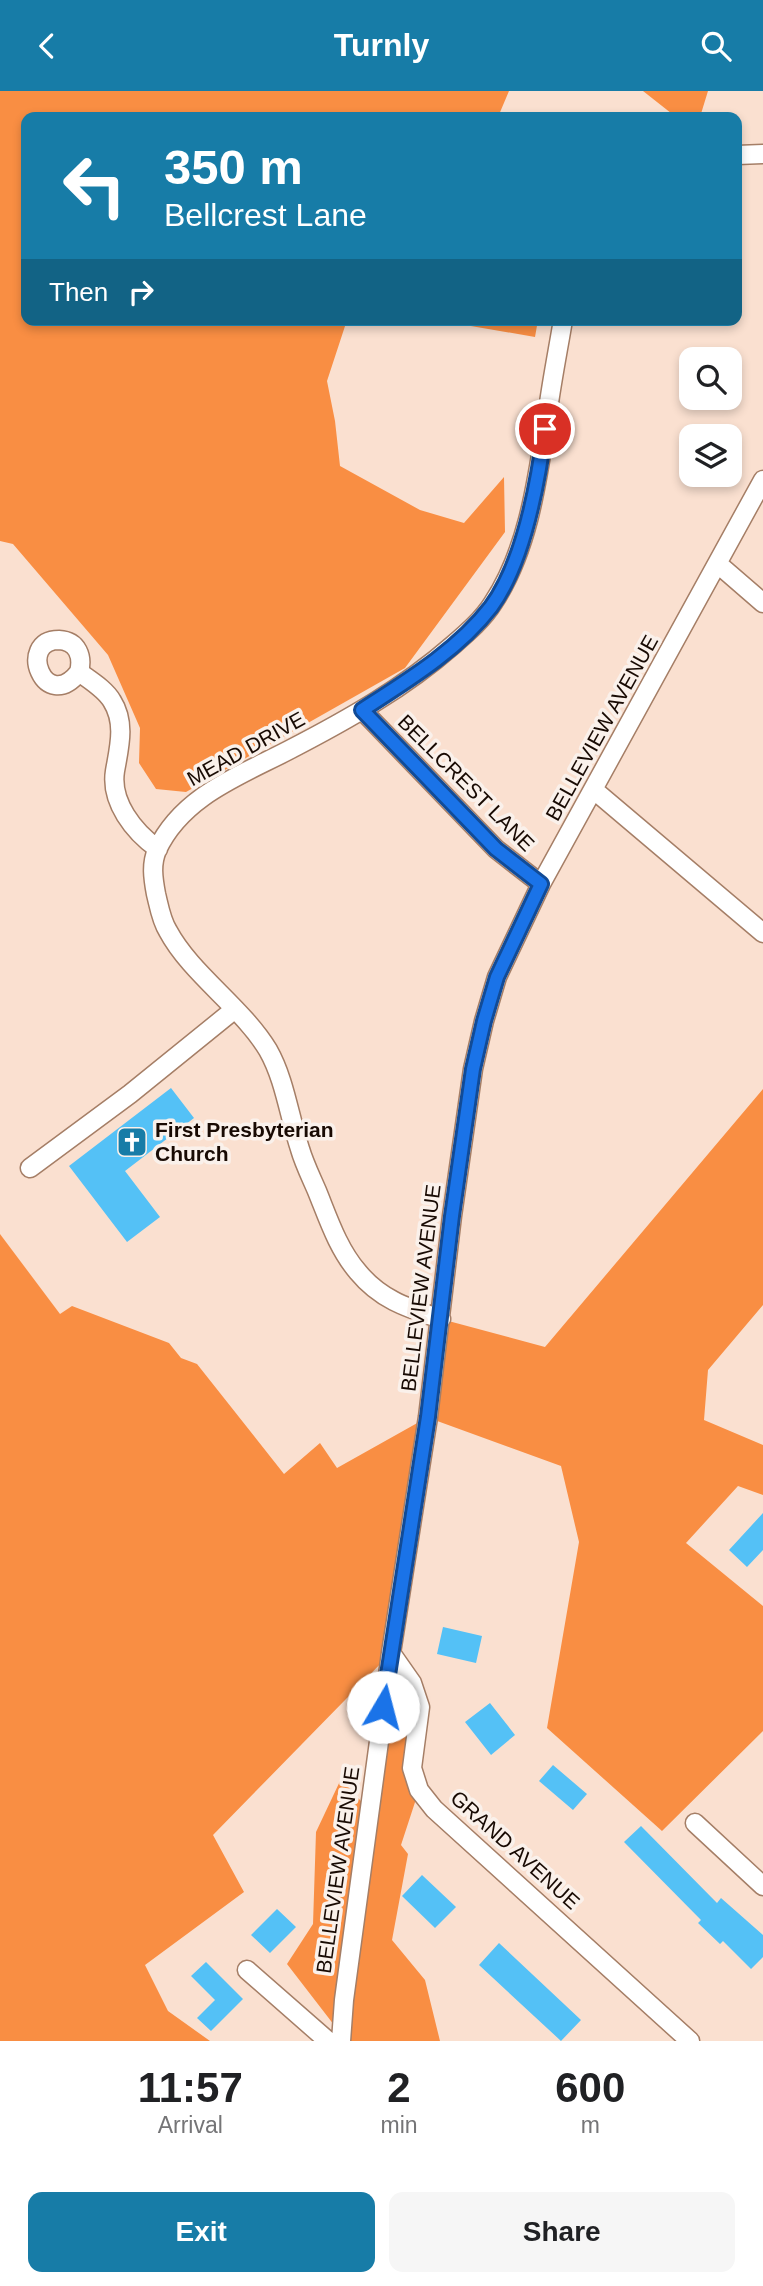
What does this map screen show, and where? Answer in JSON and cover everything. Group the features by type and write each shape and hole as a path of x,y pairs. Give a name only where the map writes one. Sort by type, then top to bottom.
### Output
{"street":[{"path":"742,155 763,154"},
{"name":"MEAD DRIVE","path":"441,1319 392,1302 357,1272 344,1253 300,1151 278,1071 267,1049 182,951 168,931 160,912 152,862 177,820 190,805 362,710 439,657 476,624 492,605 518,551 528,515 543,447 562,326"},
{"name":"BELLEVIEW AVENUE","path":"341,2041 344,2000 391,1653 428,1417 452,1216 473,1069 484,1021 497,977 541,884 763,480"},
{"path":"718,564 763,603"},
{"path":"79,673 102,689 113,702 121,735 120,755 115,772 117,799 134,827 145,840 158,849"},
{"name":"BELLCREST LANE","path":"362,710 496,849 541,884"},
{"path":"594,790 763,933"},
{"path":"30,1168 130,1094 234,1009"},
{"name":"GRAND AVENUE","path":"391,1653 412,1683 420,1707 412,1768 419,1790 434,1809 690,2041"},
{"path":"695,1823 763,1886"},
{"path":"247,1970 328,2041"}],"shaded area":[{"path":"0,91 509,91 500,112 21,112 21,326 345,326 327,381 340,466 420,510 464,523 504,477 505,532 405,668 186,792 156,789 139,763 140,728 108,655 13,544 0,541"},
{"path":"643,91 708,91 702,112 670,112"},
{"path":"471,326 537,326 535,337"},
{"path":"763,1089 763,1305 708,1370 704,1420 763,1445 763,1495 738,1486 686,1543 763,1606 763,1731 662,1831 547,1728 579,1542 561,1466 429,1418 391,1652 412,1683 419,1790 401,1845 408,1854 392,1940 425,1980 440,2041 341,2041 341,2034 287,1964 313,1924 316,1832 341,1779 369,1810 390,1654 213,1835 244,1892 145,1965 168,2011 210,2041 0,2041 0,1234 60,1314 72,1306 169,1343 181,1358 197,1364 284,1474 320,1443 337,1468 428,1417 441,1319 545,1347"}],"building":[{"name":"First Presbyterian Church","path":"171,1088 194,1118 125,1171 160,1217 127,1242 69,1166"},
{"path":"763,1513 763,1550 747,1567 729,1550"},
{"path":"443,1627 482,1636 476,1663 437,1654"},
{"path":"490,1703 515,1735 491,1755 465,1722"},
{"path":"553,1765 587,1794 573,1810 539,1781"},
{"path":"641,1826 717,1903 721,1898 763,1935 763,1957 751,1969 723,1941 720,1944 698,1923 701,1920 624,1842"},
{"path":"422,1875 456,1907 435,1928 402,1896"},
{"path":"277,1909 296,1927 270,1953 251,1935"},
{"path":"499,1943 581,2020 561,2041 479,1965"},
{"path":"206,1962 243,1999 211,2031 197,2018 215,2000 191,1976"}],"place":[{"name":"First Presbyterian Church","path":"132,1142"}],"route":[{"path":"383,1707 428,1417 473,1069 497,977 541,884 496,849 362,710 439,657 476,624 492,605 518,551 545,429"}]}
